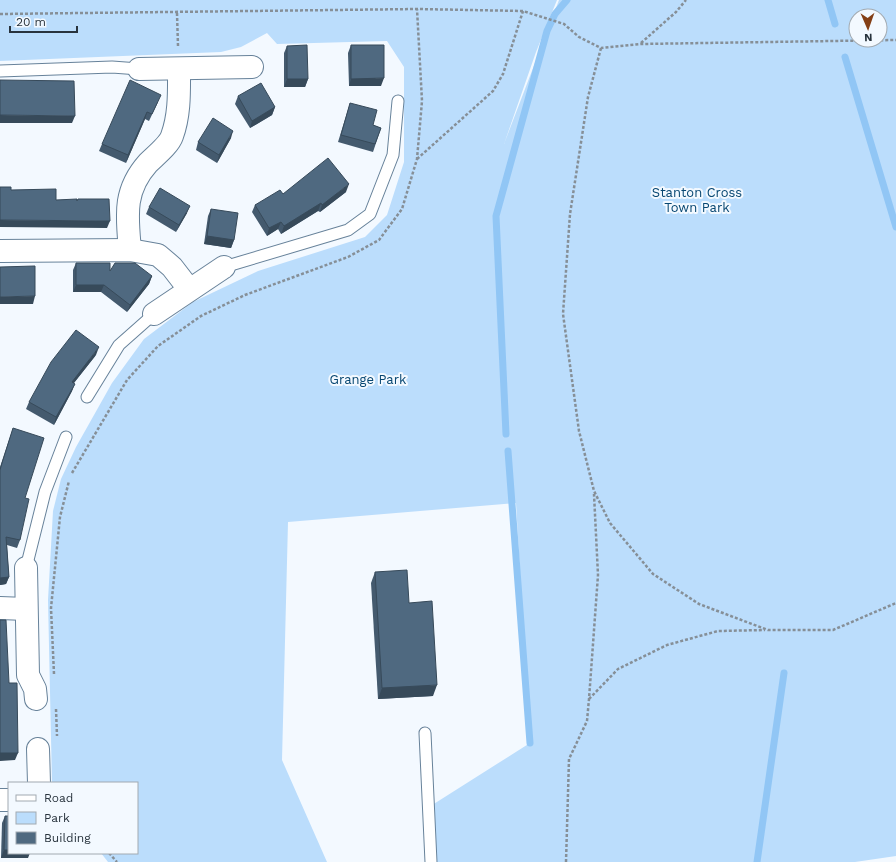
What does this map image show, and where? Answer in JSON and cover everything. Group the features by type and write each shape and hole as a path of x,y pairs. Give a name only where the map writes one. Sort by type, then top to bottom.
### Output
{"street":[{"path":"138,69 252,67"},
{"path":"130,250 128,221 129,194 146,166 172,137 178,107 179,69"},
{"path":"0,252 130,250 158,255 172,267 189,289"},
{"path":"154,314 189,289 224,267"},
{"path":"26,568 28,675 35,689 46,701"},
{"path":"0,608 26,608"},
{"path":"39,782 47,746"}],"lane":[{"path":"0,72 112,67 138,69"},
{"path":"224,267 348,230 370,214 393,155 398,101"},
{"path":"87,398 119,345 154,314"},
{"path":"26,568 46,492 66,437"},
{"path":"425,733 431,862"}],"path":[{"path":"641,44 676,12 686,0"},
{"path":"0,14 417,9 523,11 564,24 579,37 601,48 641,44 896,40"},
{"path":"54,679 51,608 60,517 70,476 127,380 158,346 201,316 245,295 348,257 379,240 402,209 417,159 422,101 417,9"},
{"path":"417,159 493,91 503,74 523,11"},
{"path":"177,13 179,69"},
{"path":"566,862 569,759 587,721 598,575 594,491 579,431 563,314 570,214 588,97 601,48"},
{"path":"594,491 610,523 653,574 699,604 768,630"},
{"path":"589,699 618,669 667,645 718,631 833,630 896,603"},
{"path":"46,701 47,746"},
{"path":"110,854 117,862"}],"green space":[{"path":"0,0 557,0 536,52 504,144 559,0 896,0 896,856 855,862 431,862 429,807 530,743 516,503 288,522 282,760 327,862 108,862 102,854 138,854 138,782 52,782 48,600 53,511 61,479 76,447 112,383 144,339 193,302 258,271 365,237 387,215 404,162 404,67 387,41 277,44 267,33 241,47 221,52 0,61"}],"building":[{"path":"307,45 308,79 287,79 287,46"},
{"path":"351,45 384,45 384,78 351,79"},
{"path":"0,80 74,81 75,116 0,115"},
{"path":"130,80 161,95 152,114 147,112 128,155 102,144"},
{"path":"261,83 275,107 252,121 238,96"},
{"path":"350,103 377,110 373,125 381,128 375,144 341,135"},
{"path":"213,118 233,131 219,155 198,142"},
{"path":"328,158 349,184 322,205 321,203 284,226 281,222 269,228 255,205 280,190 283,194"},
{"path":"0,187 11,187 11,190 56,189 56,200 77,199 77,201 78,199 109,199 110,221 0,220"},
{"path":"160,188 190,206 179,225 149,207"},
{"path":"211,209 238,213 234,240 207,236"},
{"path":"76,263 110,263 110,271 115,263 135,263 152,276 130,305 104,285 76,285"},
{"path":"35,266 35,296 0,297 0,267"},
{"path":"76,330 99,347 72,382 75,384 56,417 29,402 51,362"},
{"path":"13,428 44,438 25,498 29,499 20,540 6,537 9,577 0,578 0,470"},
{"path":"407,570 409,603 432,601 437,685 382,688 375,572"},
{"path":"0,620 6,620 9,683 17,683 18,753 0,753"},
{"path":"5,816 8,816 8,850 4,850"}],"waterway":[{"path":"506,434 496,216 547,31 555,14 567,0"},
{"path":"828,0 835,24"},
{"path":"845,57 896,227"},
{"path":"508,451 530,743"},
{"path":"757,862 784,673"}],"park label":[{"name":"Stanton Cross Town Park","path":"697,200"},
{"name":"Grange Park","path":"368,379"}]}
